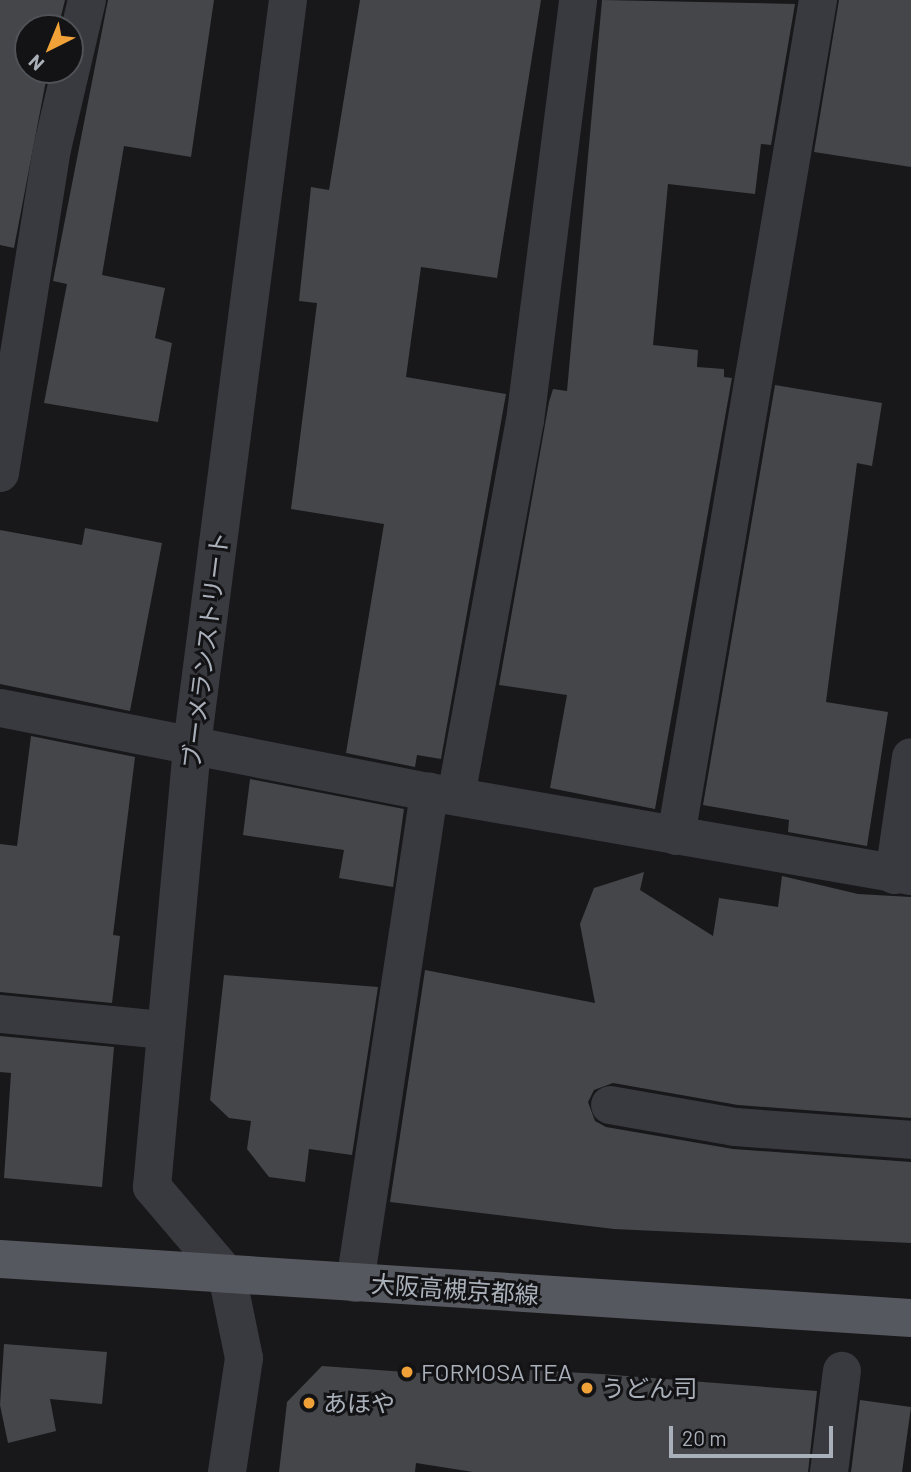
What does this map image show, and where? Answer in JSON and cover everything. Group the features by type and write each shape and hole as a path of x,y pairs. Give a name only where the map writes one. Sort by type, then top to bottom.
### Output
{"main road":[{"name":"大阪高槻京都線","path":"0,1259 911,1318"}],"street":[{"path":"0,473 52,149 87,0"},
{"name":"ブーメランストリート","path":"227,1275 152,1187 164,1030 192,745 288,0"},
{"path":"355,1283 443,794 525,421 578,0"},
{"path":"676,836 818,0"},
{"path":"0,708 443,794 902,876 911,757"},
{"path":"0,1014 164,1030"},
{"path":"610,1105 735,1127 911,1140"},
{"path":"227,1275 244,1358 227,1472"},
{"path":"829,1472 842,1371"}],"building":[{"path":"0,0 65,0 62,14 14,14 14,84 45,84 14,248 0,245"},
{"path":"108,0 214,0 191,157 124,146 102,275 165,288 155,338 172,343 158,422 44,403 67,284 53,281"},
{"path":"360,0 541,0 497,278 421,267 406,377 506,394 441,759 417,755 415,767 346,753 384,524 291,509 317,303 299,301 311,187 329,190"},
{"path":"602,0 795,4 771,145 761,144 755,194 668,184 653,345 698,350 697,367 724,369 724,377 732,378 655,809 550,788 567,695 499,685 549,402 553,389 567,391"},
{"path":"839,0 911,0 911,167 814,152"},
{"path":"775,385 882,403 872,466 857,463 826,702 888,712 867,846 788,832 789,820 703,805"},
{"path":"85,528 162,543 130,711 0,684 0,530 82,545"},
{"path":"31,736 135,757 113,935 120,936 112,1003 0,992 0,844 17,846"},
{"path":"250,779 404,809 393,887 339,878 344,850 243,835"},
{"path":"644,872 640,890 713,936 719,898 778,907 782,876 858,894 911,897 911,1118 738,1105 613,1083 594,1090 588,1102 595,1121 606,1127 733,1149 911,1162 911,1243 614,1229 390,1202 425,970 595,1003 580,924 594,888"},
{"path":"224,975 378,987 352,1155 309,1149 305,1182 269,1177 247,1149 251,1121 229,1118 210,1100"},
{"path":"0,1036 114,1047 102,1187 4,1178 11,1073 0,1072"},
{"path":"4,1344 107,1352 102,1404 50,1399 56,1431 8,1443 0,1405"},
{"path":"322,1366 529,1381 530,1370 817,1391 808,1472 473,1472 416,1463 415,1472 279,1472 287,1402"},
{"path":"860,1400 911,1407 902,1472 851,1472"}],"place":[{"name":"FORMOSA TEA","path":"407,1372"},
{"name":"うどん司","path":"587,1388"},
{"name":"あほや","path":"309,1403"}]}
